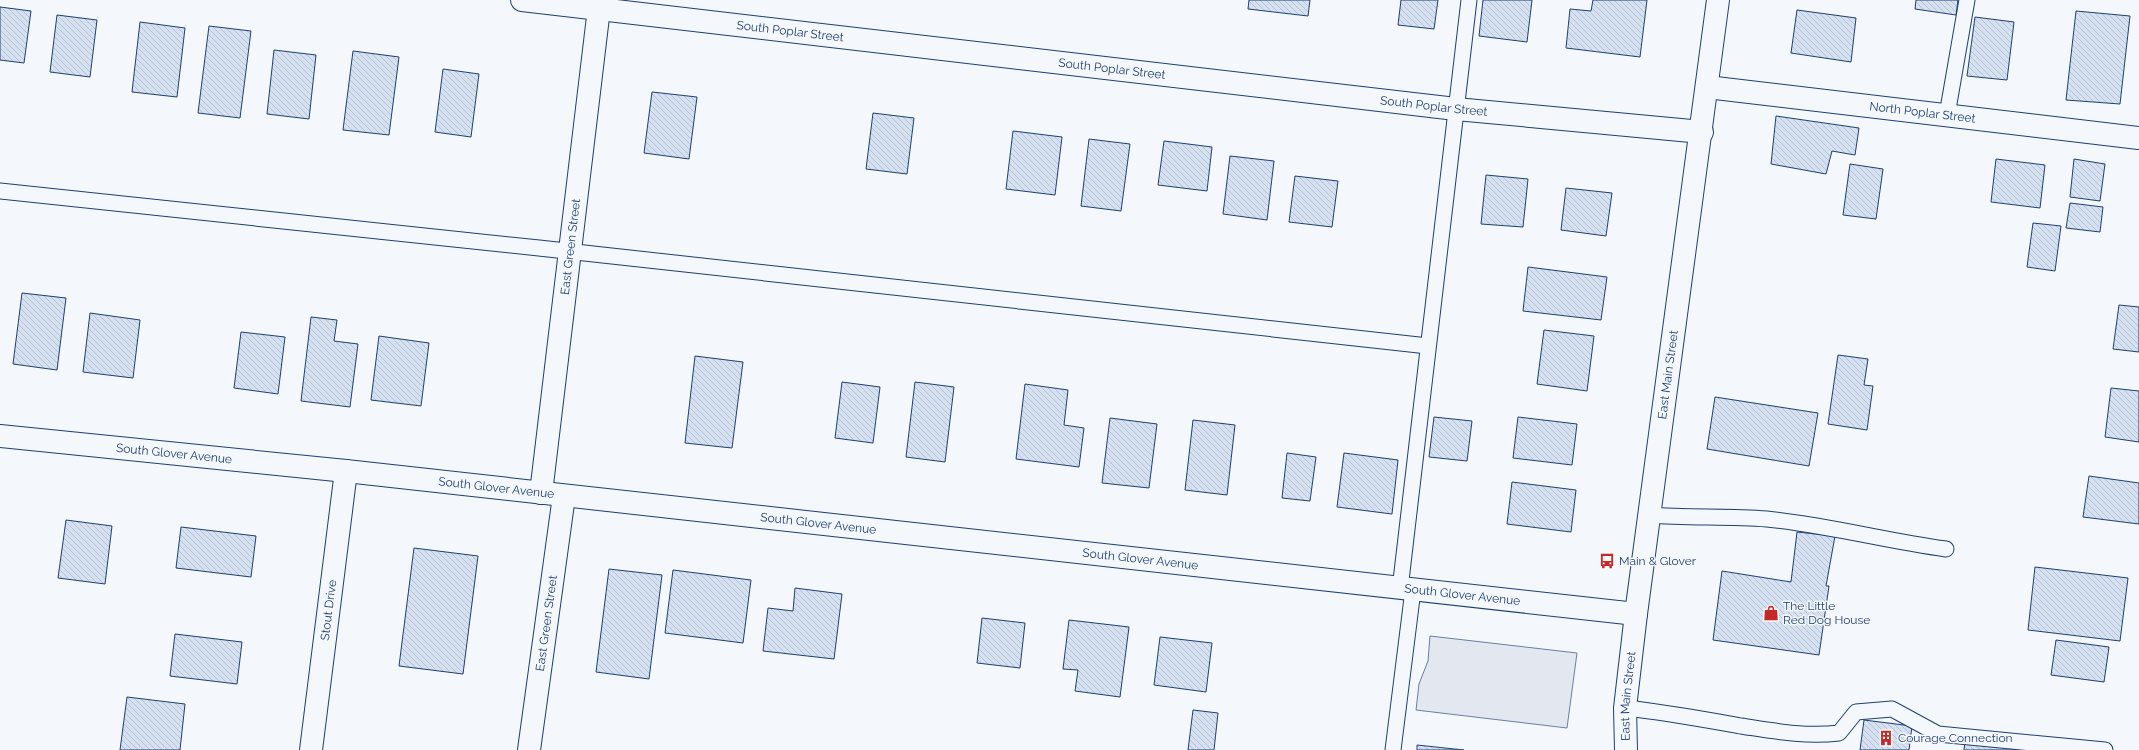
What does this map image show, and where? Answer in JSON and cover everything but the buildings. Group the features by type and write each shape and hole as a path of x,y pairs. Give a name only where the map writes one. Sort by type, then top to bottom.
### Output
{"street":[{"name":"South Poplar Street","path":"522,0 599,4 1456,110 1702,132"},
{"name":"East Main Street","path":"1626,750 1625,708 1636,614 1702,132 1718,0"},
{"name":"East Green Street","path":"541,493 571,252 599,4"},
{"name":"North Poplar Street","path":"1707,87 2139,138"},
{"name":"South Glover Avenue","path":"0,436 346,471 1636,614"},
{"name":"Stout Drive","path":"311,750 346,471"},
{"name":"East Green Street","path":"528,750 564,496"}],"lane":[{"path":"1393,750 1428,346 1469,0"},
{"path":"1947,115 1967,0"},
{"path":"0,191 1428,346"},
{"path":"1649,515 1767,519 1861,533 1901,543 1946,549"},
{"path":"1625,708 1672,713 1794,734 1818,735 1839,732 1856,712 1892,709 1938,734 2105,750"}],"shaded area":[{"path":"1430,636 1577,653 1567,728 1416,710 1419,684 1428,661"}],"place":[{"name":"Main & Glover","path":"1607,561"},
{"name":"The Little Red Dog House","path":"1771,613"},
{"name":"Courage Connection","path":"1886,738"}]}
